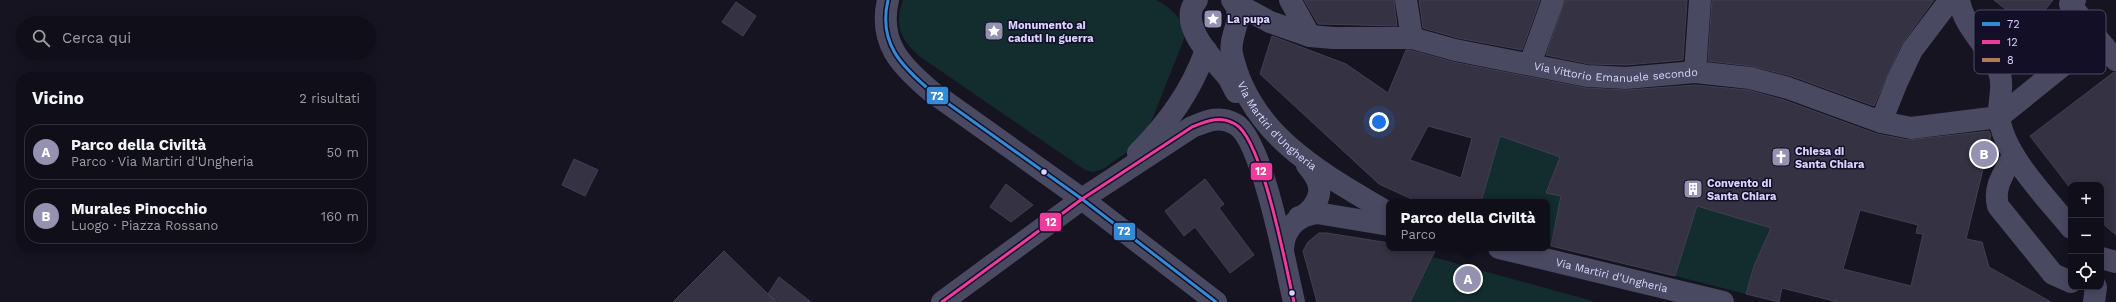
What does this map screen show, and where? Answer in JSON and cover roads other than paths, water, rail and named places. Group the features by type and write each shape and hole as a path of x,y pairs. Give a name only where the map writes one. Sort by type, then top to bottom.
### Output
{"street":[{"path":"888,0 885,31 893,50 912,75 932,92 1082,199 1216,302"},
{"path":"1197,0 1192,9 1192,24 1198,39 1228,77 1237,93 1252,147 1270,200 1283,249 1292,297"},
{"path":"1290,0 1310,36"},
{"path":"1406,0 1412,38"},
{"path":"1530,64 1553,0"},
{"path":"1695,72 1700,0"},
{"path":"1881,122 1912,50 1950,0"},
{"path":"1959,0 1964,15 1974,31"},
{"path":"2075,0 2070,4 2075,10"},
{"name":"Via Vittorio Emanuele secondo","path":"1234,2 1270,22 1310,36 1333,38 1412,38 1455,50 1587,76 1626,78 1695,72 1750,78 1788,88 1881,122 1911,128 1999,117"},
{"name":"Via Martiri d'Ungheria","path":"1234,2 1239,13 1231,43 1236,71 1259,117 1284,144 1301,159 1336,182 1386,211"},
{"path":"2106,48 2116,60"},
{"path":"1106,184 1148,142 1180,104 1199,70 1206,50"},
{"path":"1999,74 2001,82 1999,117 2013,156 2068,224"},
{"path":"1999,117 2052,74"},
{"path":"2001,82 2007,88 2014,91 2024,92 2036,87"},
{"path":"942,302 1082,199 1192,127 1212,119 1224,119 1237,124 1245,134 1252,147"},
{"path":"2013,156 1998,183 1996,196 1998,206 2052,274 2068,281"},
{"path":"1283,249 1284,236 1294,223 1319,197 1321,186 1316,176 1301,159"},
{"path":"1270,200 1280,213 1289,218 1317,213 1386,224"},
{"name":"Via Martiri d'Ungheria","path":"1511,251 1723,302"},
{"path":"2104,259 2116,262"}],"place":[{"name":"La pupa","path":"1213,19"},
{"name":"Monumento ai caduti in guerra","path":"994,31"},
{"name":"Murales Pinocchio","path":"1984,154"},
{"name":"Chiesa di Santa Chiara","path":"1781,157"},
{"name":"Convento di Santa Chiara","path":"1693,189"},
{"name":"Parco della Civiltà","path":"1468,279"}]}
